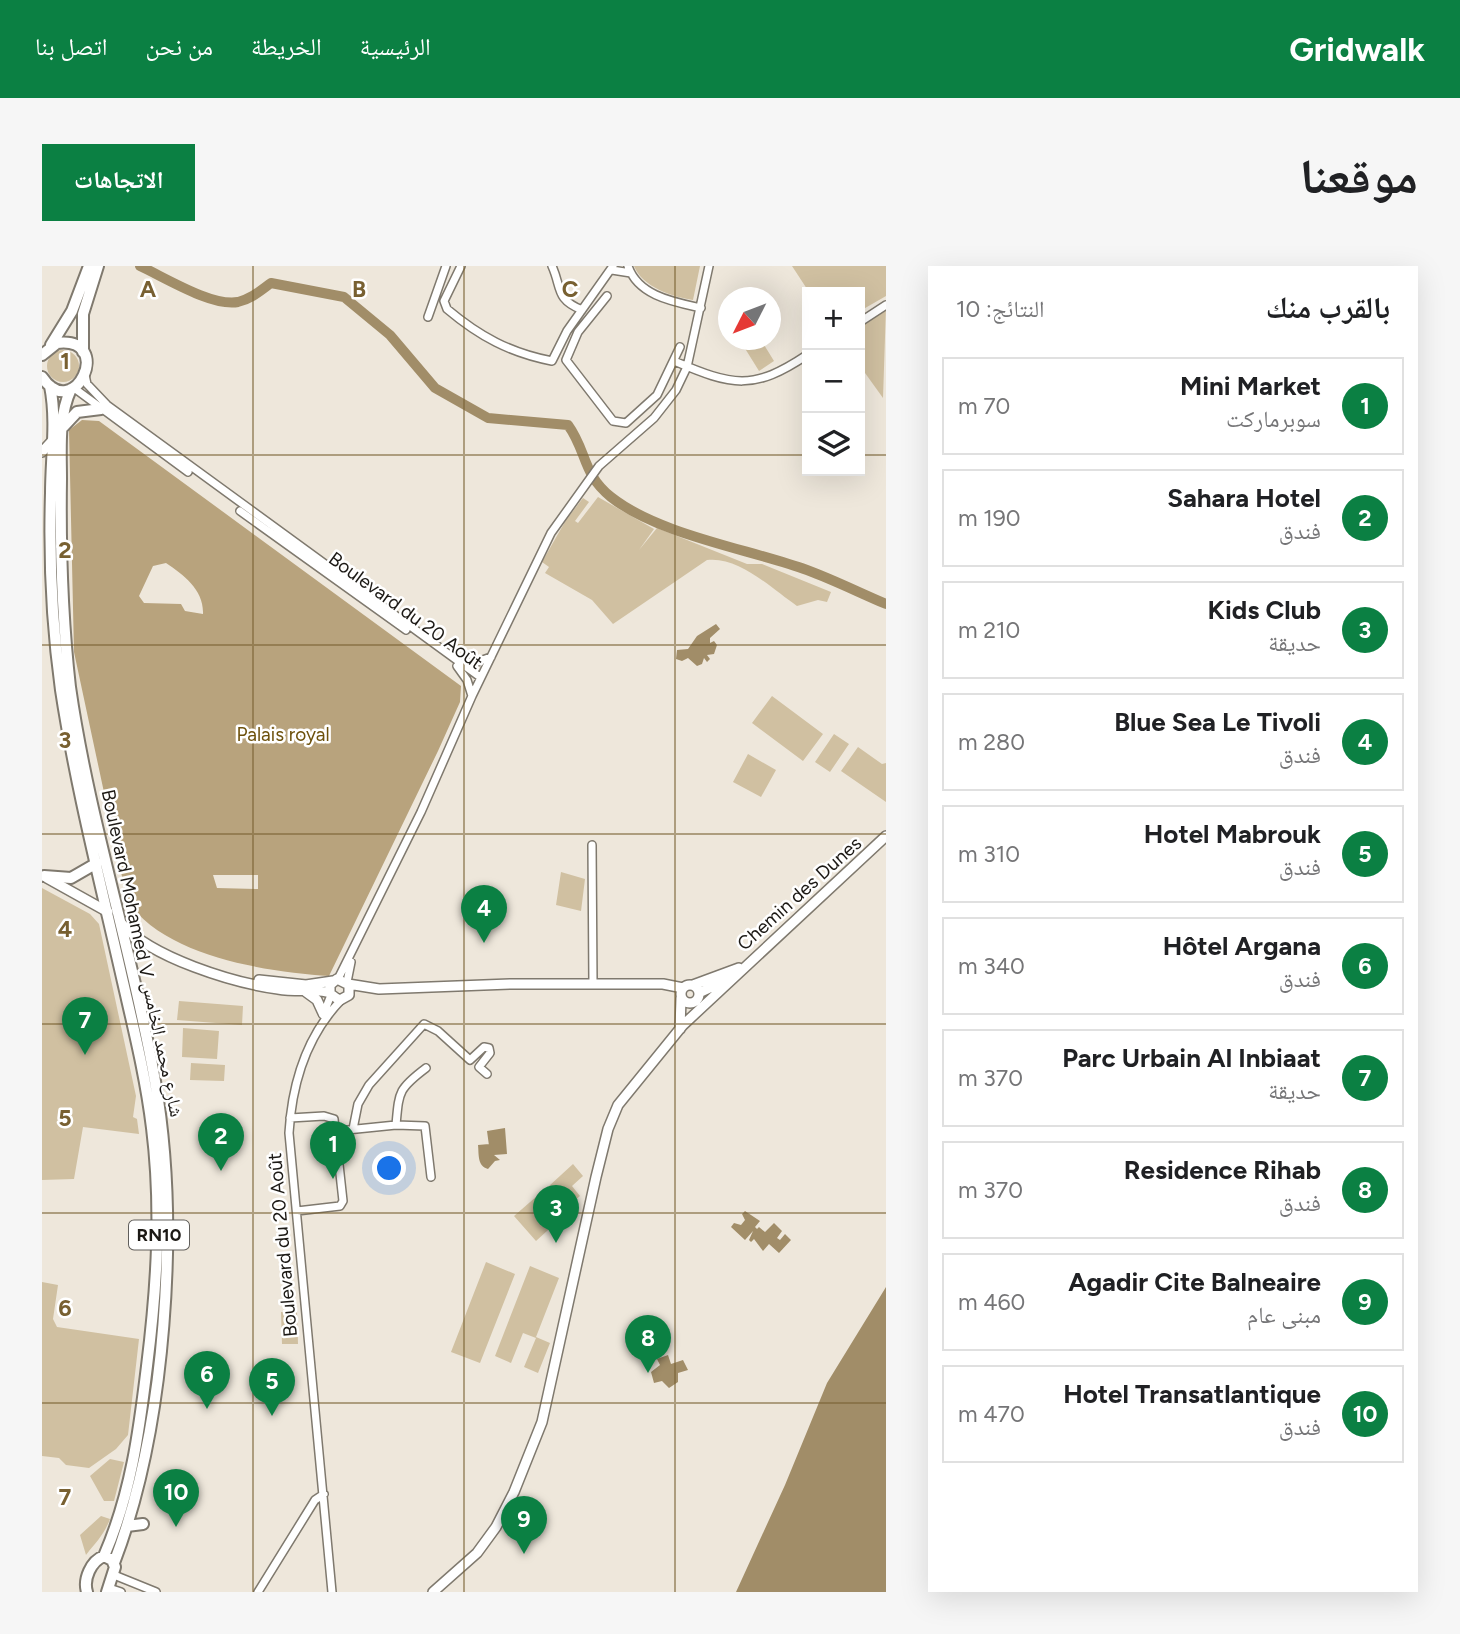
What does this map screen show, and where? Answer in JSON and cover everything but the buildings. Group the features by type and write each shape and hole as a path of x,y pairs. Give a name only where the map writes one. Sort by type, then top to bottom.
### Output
{"main road":[{"path":"46,350 72,312 89,266"},
{"path":"85,375 87,363 83,352 83,314 98,266"},
{"path":"46,350 64,342 83,352"},
{"name":"RN10","path":"72,388 85,375"},
{"path":"42,377 50,386 72,388"},
{"name":"Boulevard Mohamed V شارع محمد الخامس","path":"50,386 52,441 47,464 58,622 77,778 146,1082 155,1158 159,1233 155,1304 138,1443 109,1560 114,1575 108,1590"},
{"name":"Boulevard Mohamed V شارع محمد الخامس","path":"72,388 62,429 58,622 74,712 155,1081 168,1219 154,1393 144,1459 127,1526 109,1560"},
{"path":"62,429 77,412 102,409"},
{"path":"43,876 71,877 97,863"},
{"path":"127,1526 143,1524"},
{"name":"Boulevard Mohamed V شارع محمد الخامس","path":"87,1592 85,1586 90,1569 97,1559 109,1560"}],"street":[{"path":"428,317 446,266"},
{"path":"461,266 447,293 446,307 480,335 526,355 555,359 567,331 612,268 630,269 660,298 701,308"},
{"path":"552,266 560,294 572,306 582,310"},
{"path":"480,679 547,540 578,492 599,466 661,411 676,390 687,366 709,266"},
{"path":"607,296 581,329 566,360 613,421 626,423 648,405 657,395 680,347"},
{"path":"865,319 886,305"},
{"path":"674,361 725,379 757,381 780,373 802,358"},
{"name":"Boulevard du 20 Août","path":"85,375 87,384 107,405 458,664"},
{"name":"Boulevard du 20 Août","path":"72,388 480,679 342,981"},
{"path":"42,452 52,441"},
{"path":"472,696 458,664 477,662 492,656"},
{"name":"Chemin des Dunes","path":"433,1592 482,1547 509,1503 548,1403 611,1120 622,1099 681,1027 706,1007 744,966 886,836"},
{"path":"592,845 593,984"},
{"path":"43,876 107,909 143,940 208,972 253,985 344,998 375,989 593,984 656,985 689,994 744,966"},
{"path":"119,920 185,957 228,973 291,984 342,981 375,989"},
{"name":"Chemin des Dunes","path":"689,994 735,976"},
{"path":"330,994 342,981"},
{"path":"342,981 350,991 344,998"},
{"path":"305,992 317,1000 323,1013"},
{"name":"Boulevard du 20 Août","path":"330,994 320,1025 304,1059 290,1118 296,1211 332,1592"},
{"path":"681,1027 689,994"},
{"name":"Boulevard du 20 Août","path":"320,1025 344,998"},
{"path":"353,1129 358,1104 369,1085 424,1024 432,1026 470,1060 484,1047 489,1048 491,1053 479,1067 487,1074"},
{"path":"396,1125 397,1098 415,1075 426,1068"},
{"path":"290,1118 331,1117 337,1130 342,1204 296,1211"},
{"path":"337,1130 396,1125 425,1126 431,1177"},
{"path":"258,1592 313,1503 324,1494"},
{"path":"114,1575 156,1592"},
{"path":"108,1590 121,1592"}],"shaded area":[{"path":"634,266 700,266 693,300 651,285"},
{"path":"792,266 886,266 886,296 865,308 865,287 806,287"},
{"path":"886,307 883,398 865,373 865,322"},
{"path":"63,350 74,355 79,366 74,377 63,382 52,377 47,366 52,355"},
{"path":"746,350 767,350 774,361 759,371"},
{"path":"598,497 654,529 639,550 657,528 747,564 762,564 831,592 827,602 818,600 797,606 743,568 719,560 707,560 613,624 592,600 545,573 549,567 542,562 566,520 583,498 589,502 575,521 578,523"},
{"path":"716,624 720,629 710,638 710,643 714,641 717,645 714,654 707,655 710,659 707,662 704,658 702,664 697,666 688,658 682,661 676,659 677,650 688,649 697,636"},
{"path":"772,696 823,734 803,761 752,723"},
{"path":"834,734 849,744 830,772 815,762"},
{"path":"858,747 882,764 886,763 886,802 841,771"},
{"path":"748,754 776,770 761,797 733,782"},
{"path":"561,872 585,879 581,911 556,905"},
{"path":"42,888 90,914 99,924 136,1096 133,1117 137,1119 139,1134 83,1127 74,1179 42,1180"},
{"path":"179,1001 243,1006 242,1025 177,1020"},
{"path":"183,1028 219,1031 217,1059 182,1057"},
{"path":"191,1063 225,1065 224,1081 190,1080"},
{"path":"505,1128 507,1154 494,1155 500,1160 495,1161 488,1169 480,1162 478,1145 489,1144 487,1131"},
{"path":"573,1164 583,1176 572,1186 580,1196 559,1214 551,1205 559,1197 549,1186"},
{"path":"537,1196 559,1220 536,1241 514,1216"},
{"path":"745,1211 760,1221 755,1227 757,1229 759,1227 765,1232 774,1223 782,1231 777,1238 780,1240 785,1234 791,1240 779,1253 769,1244 763,1251 754,1239 751,1242 749,1240 753,1231 745,1240 731,1227 734,1223 741,1225 745,1220 742,1214"},
{"path":"486,1262 515,1274 480,1363 451,1352"},
{"path":"530,1266 559,1278 536,1337 550,1343 538,1373 524,1367 536,1338 523,1333 511,1363 495,1356"},
{"path":"42,1282 58,1285 53,1319 57,1327 139,1339 128,1435 116,1449 89,1468 66,1465 59,1458 42,1456"},
{"path":"886,1287 886,1592 736,1592 785,1485 827,1383"},
{"path":"281,1312 297,1312 298,1344 282,1344"},
{"path":"668,1355 671,1364 683,1360 688,1370 678,1373 678,1382 669,1388 662,1381 654,1383 651,1372 660,1365 657,1359"},
{"path":"110,1459 124,1462 114,1501 104,1501 90,1476"},
{"path":"101,1516 110,1519 86,1555 80,1535"}],"green space":[{"name":"Palais royal","path":"82,420 99,421 461,686 460,702 438,751 329,976 248,965 191,948 144,919 127,900 74,652 69,430","holes":["166,563 186,578 196,590 203,614 185,611 181,604 144,603 139,596 153,566","213,875 258,875 258,889 217,888"]}],"waterway":[{"path":"140,266 202,296 227,302 247,299 271,283 344,297 390,335 435,388 488,418 568,425 595,480 611,497 631,510 705,540 807,570 886,604"}],"place":[{"name":"Blue Sea Le Tivoli","path":"484,943"},
{"name":"Parc Urbain Al Inbiaat","path":"85,1055"},
{"name":"Sahara Hotel","path":"221,1171"},
{"name":"Mini Market","path":"333,1179"},
{"name":"Kids Club","path":"556,1243"},
{"name":"Residence Rihab","path":"648,1373"},
{"name":"Hôtel Argana","path":"207,1409"},
{"name":"Hotel Mabrouk","path":"272,1416"},
{"name":"Hotel Transatlantique","path":"176,1527"},
{"name":"Agadir Cite Balneaire","path":"524,1554"}]}
